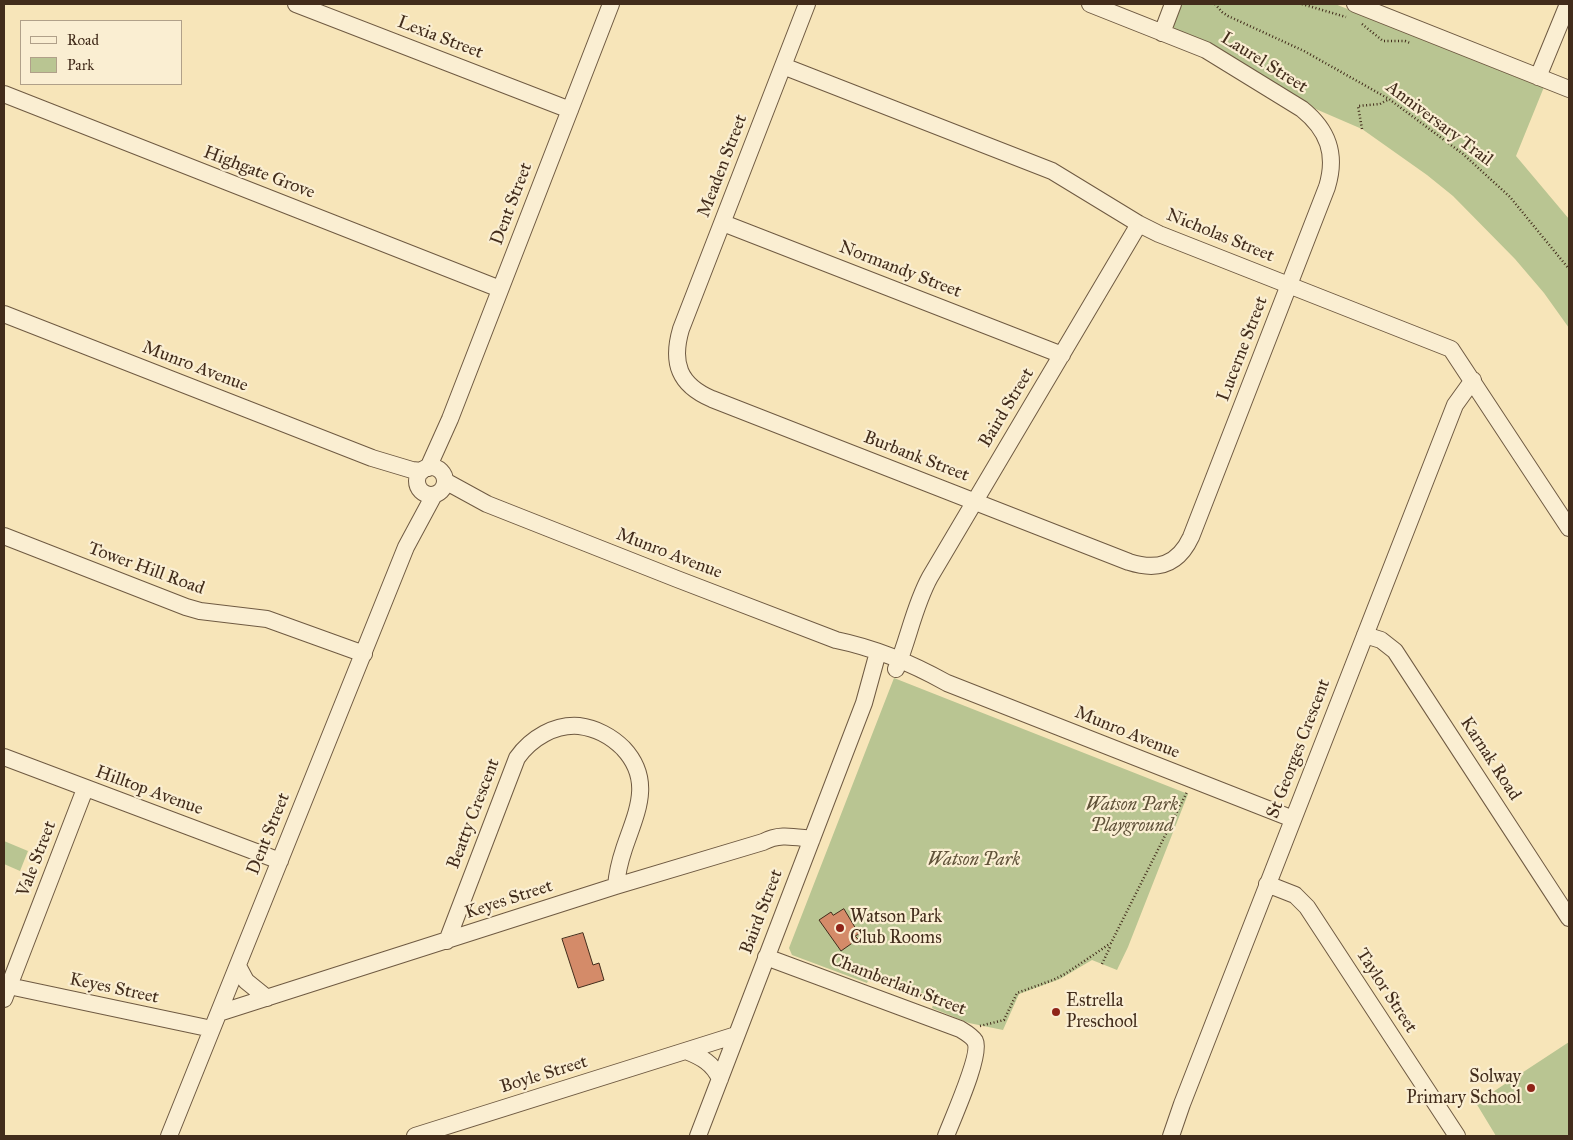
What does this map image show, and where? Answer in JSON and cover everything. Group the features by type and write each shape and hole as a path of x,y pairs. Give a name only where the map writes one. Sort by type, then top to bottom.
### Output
{"street":[{"name":"Lexia Street","path":"296,4 570,110"},
{"name":"Dent Street","path":"169,1136 406,547 431,481 450,419 611,4"},
{"name":"Meaden Street","path":"677,342 807,4"},
{"name":"Laurel Street","path":"1090,4 1215,55 1302,109 1315,120 1326,137 1329,147"},
{"path":"1158,31 1164,4"},
{"path":"1158,31 1173,4"},
{"path":"1356,4 1569,89"},
{"path":"1538,77 1568,4"},
{"name":"Nicholas Street","path":"783,66 1052,171 1139,224 1451,349 1569,528"},
{"name":"Highgate Grove","path":"4,94 500,289"},
{"name":"Lucerne Street","path":"1174,559 1187,547 1330,177 1332,159 1329,147"},
{"name":"Normandy Street","path":"723,222 1062,355"},
{"name":"Baird Street","path":"698,1136 864,703 913,615 930,577 1139,224"},
{"name":"Munro Avenue","path":"4,314 431,481 677,580 836,640 858,644 888,661 925,670 947,683 1293,820"},
{"name":"Burbank Street","path":"677,342 676,360 680,372 692,388 701,394 1140,566 1157,566 1174,559"},
{"name":"St Georges Crescent","path":"1171,1136 1267,884 1455,405 1473,380"},
{"name":"Tower Hill Road","path":"4,536 186,607 200,611 267,618 364,654"},
{"name":"Karnak Road","path":"1365,634 1381,640 1395,651 1569,918"},
{"name":"Beatty Crescent","path":"447,941 517,758 530,743 558,728 568,726 586,727 611,738 626,752 637,772 641,793 640,804 619,864 616,886"},
{"name":"Hilltop Avenue","path":"4,757 280,861"},
{"name":"Vale Street","path":"5,991 85,789"},
{"name":"Keyes Street","path":"219,1013 776,837 812,839"},
{"name":"Keyes Street","path":"763,842 784,844 796,848 806,855"},
{"name":"Taylor Street","path":"1267,884 1295,896 1307,907 1457,1136"},
{"name":"Chamberlain Street","path":"766,957 960,1029 968,1034 977,1046 975,1061 946,1136"},
{"path":"238,966 246,981 267,998"},
{"name":"Keyes Street","path":"5,991 212,1030"},
{"name":"Boyle Street","path":"415,1136 736,1035"},
{"path":"686,1051 700,1056 709,1063 720,1079"}],"path":[{"name":"Anniversary Trail","path":"1215,4 1228,16 1304,51 1389,99 1463,154 1510,197 1569,269"},
{"path":"1362,130 1358,106 1380,104 1389,99"},
{"path":"1102,964 1187,792"},
{"path":"976,1027 1004,1020 1017,993 1053,980 1111,943"},
{"path":"865,993 872,977 934,1000 932,1005"}],"green space":[{"path":"1177,4 1335,4 1544,87 1516,156 1569,219 1569,328 1544,293 1515,259 1453,196 1362,129 1311,107 1175,29 1173,26"},
{"name":"Watson Park","path":"894,678 1188,794 1128,947 1117,970 1092,960 1060,979 1019,994 1003,1030 969,1023 932,1008 935,998 871,974 867,983 792,955 789,948"},
{"path":"4,841 28,851 20,871 4,864"},
{"name":"Solway Primary School","path":"1569,1042 1569,1136 1496,1136 1476,1103"}],"building":[{"name":"Watson Park Club Rooms","path":"844,909 859,934 855,936 858,939 841,951 819,920 831,912 833,915"},
{"path":"583,933 593,965 599,963 604,980 578,988 562,939"}],"place":[{"name":"Watson Park Club Rooms","path":"840,928"},
{"name":"Estrella Preschool","path":"1056,1012"},
{"name":"Solway Primary School","path":"1531,1088"}],"park label":[{"name":"Watson Park Playground","path":"1132,816"}]}
